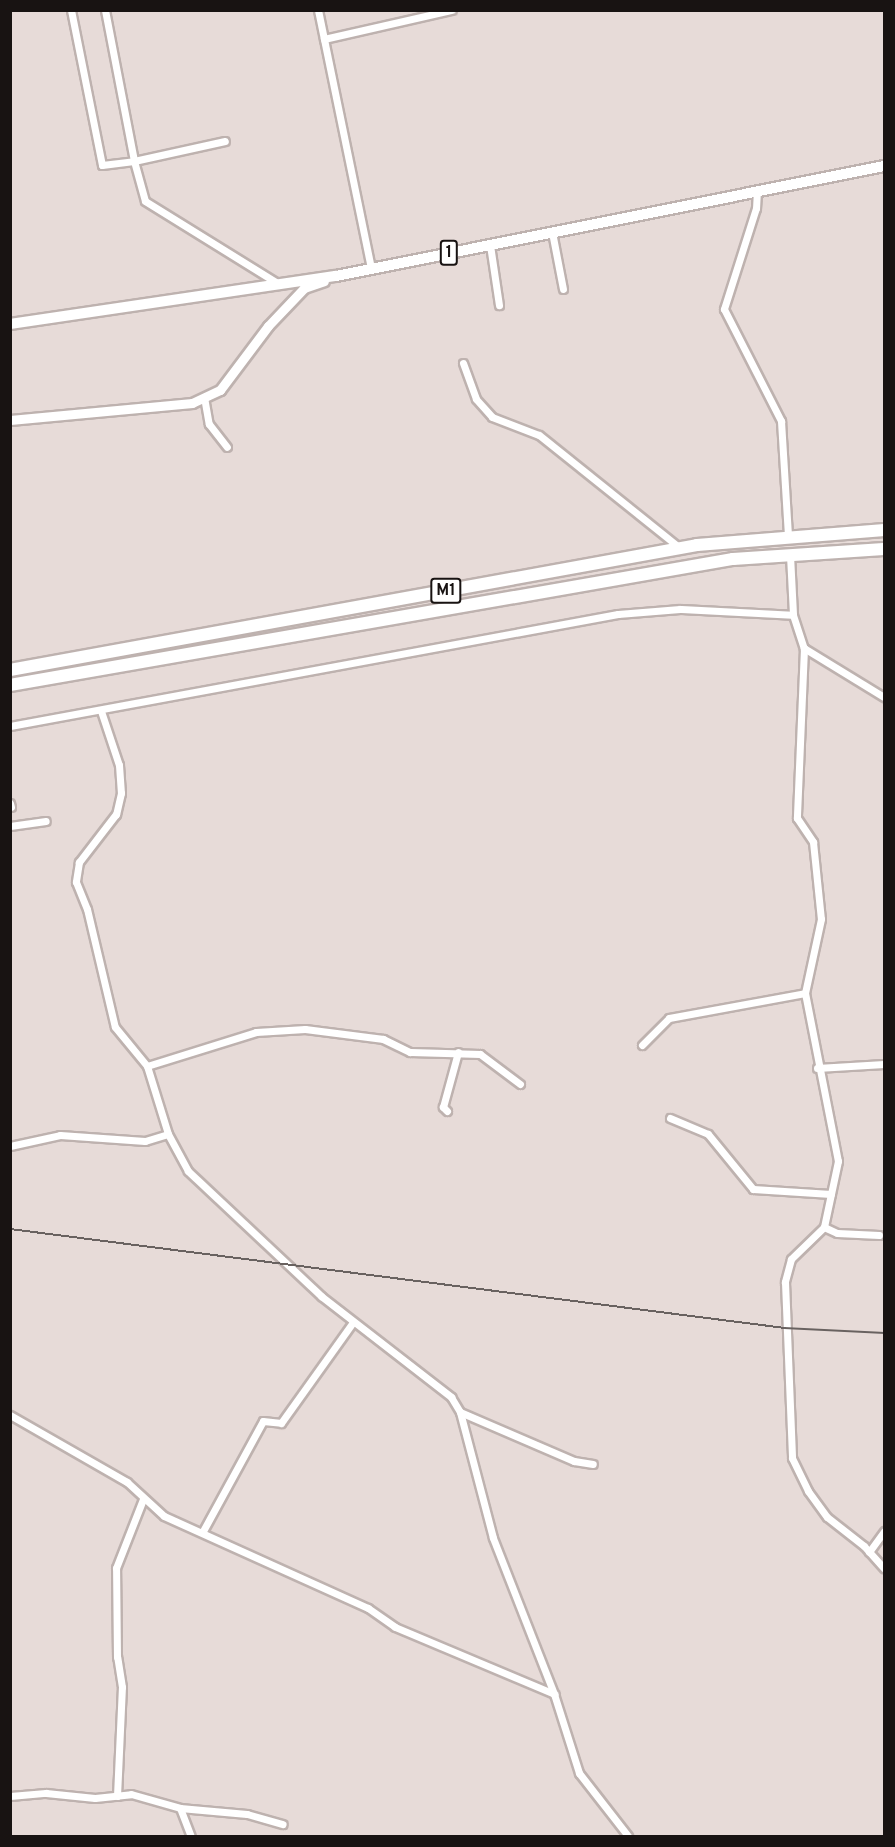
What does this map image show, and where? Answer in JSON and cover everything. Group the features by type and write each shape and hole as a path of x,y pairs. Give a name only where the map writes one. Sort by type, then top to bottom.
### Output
{"highway":[{"name":"M1","path":"10,670 680,548 788,536 885,530"},
{"name":"M1","path":"10,685 733,559 885,549"}],"main road":[{"name":"1","path":"10,324 336,276 885,166"}],"street":[{"path":"71,10 102,165 134,161 225,141"},
{"path":"105,10 134,161 145,201 279,284"},
{"path":"318,10 371,269"},
{"path":"324,39 452,10"},
{"path":"757,190 756,207 724,309 781,421 788,536"},
{"path":"552,232 563,289"},
{"path":"490,245 499,305"},
{"path":"10,420 165,408 204,397 219,390 268,326 304,288 336,276"},
{"path":"463,363 476,399 492,417 539,435 680,548"},
{"path":"204,397 209,424 227,447"},
{"path":"790,555 793,615 804,648 797,818 813,842 821,919 805,993 817,1068 838,1161 824,1227 791,1259 785,1282 792,1458 808,1491 827,1517 869,1551 885,1568"},
{"path":"10,726 618,614 680,609 793,615"},
{"path":"804,648 885,697"},
{"path":"101,711 119,765 121,793 116,814 79,862 76,882 87,909 114,1028 147,1066 168,1134 188,1171 220,1205 353,1322 451,1397 460,1412 493,1538 554,1695 579,1773 628,1836"},
{"path":"10,826 46,821"},
{"path":"642,1045 669,1018 805,993"},
{"path":"147,1066 224,1041 283,1029 383,1039 410,1052 480,1054 520,1084"},
{"path":"447,1111 443,1107 458,1052"},
{"path":"817,1068 885,1064"},
{"path":"670,1118 708,1134 753,1189 831,1194"},
{"path":"10,1146 60,1135 145,1141 168,1134"},
{"path":"824,1227 837,1233 879,1235"},
{"path":"203,1531 263,1421 281,1423 353,1322"},
{"path":"460,1412 573,1461 593,1464"},
{"path":"10,1415 127,1482 164,1516 203,1531 368,1608 395,1627 554,1695"},
{"path":"117,1796 122,1687 117,1657 116,1569 143,1499"},
{"path":"869,1551 885,1531"},
{"path":"10,1796 131,1794 180,1808 247,1814 283,1824"},
{"path":"180,1808 191,1836"}],"railway":[{"path":"10,1229 785,1328 884,1333"}]}
